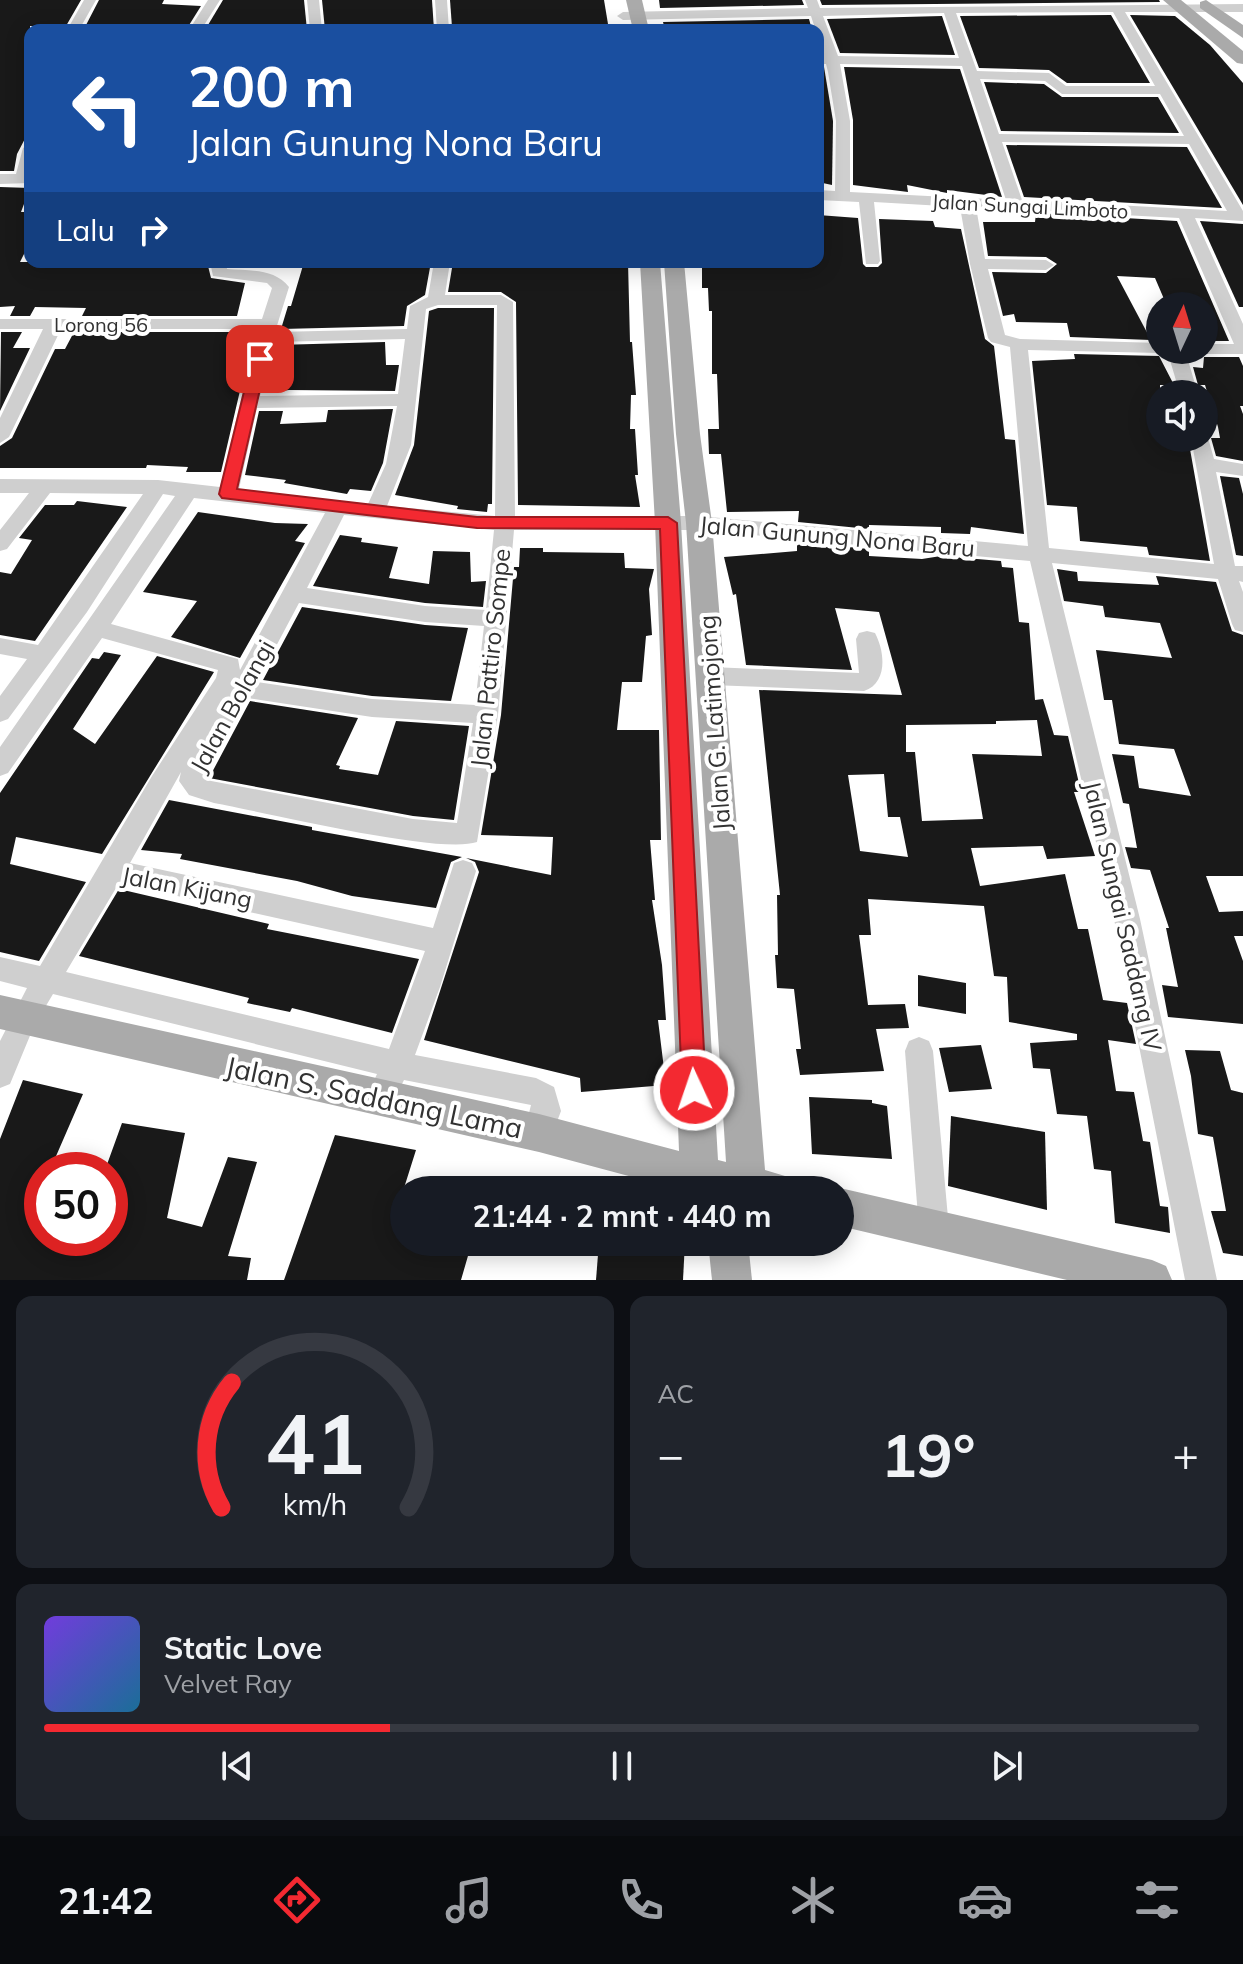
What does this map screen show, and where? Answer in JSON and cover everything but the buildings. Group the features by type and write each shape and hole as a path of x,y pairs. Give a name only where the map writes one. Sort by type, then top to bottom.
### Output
{"main road":[{"path":"1176,4 1243,59"},
{"path":"1204,4 1243,33"},
{"path":"650,268 668,523 704,1176"},
{"name":"Jalan G. Latimojong","path":"674,268 688,434 699,523 753,1176"},
{"name":"Jalan S. Saddang Lama","path":"12,1015 539,1133 681,1176"},
{"path":"854,1210 1152,1280"},
{"path":"729,1256 732,1280"}],"street":[{"path":"76,24 90,0"},
{"path":"199,24 214,0"},
{"path":"313,0 315,24"},
{"path":"441,0 443,24"},
{"path":"630,15 813,6 907,5 949,10 1015,4 1117,8 1204,4 1243,8"},
{"path":"1117,8 1240,216"},
{"path":"949,10 1016,205"},
{"path":"825,60 971,68 1049,77 1062,90 1165,90"},
{"path":"825,60 841,88 846,151 842,196"},
{"path":"994,138 1194,140"},
{"path":"0,179 24,178"},
{"name":"Jalan Sungai Limboto","path":"824,195 1240,216"},
{"path":"866,197 872,261"},
{"path":"967,203 978,264 997,338 1019,344 1146,348"},
{"path":"1186,215 1243,346 1218,348"},
{"path":"978,264 1046,265"},
{"path":"219,268 219,273 278,281 281,287 266,331 228,494"},
{"path":"375,511 396,464 408,400 418,306 436,300 441,268"},
{"name":"Jalan Pattiro Sompe","path":"436,300 505,302 505,523 486,715 468,834"},
{"name":"Lorong 56","path":"0,324 201,323 266,331 415,334"},
{"path":"0,437 54,325"},
{"name":"Jalan Sungai Saddang IV","path":"1019,344 1039,554 1127,919 1201,1280"},
{"path":"251,402 408,400"},
{"path":"1203,452 1234,574 1243,624"},
{"path":"1205,464 1243,470"},
{"name":"Jalan Gunung Nona Baru","path":"0,486 158,487 451,521 699,523 1234,574"},
{"path":"0,544 45,486"},
{"path":"0,713 158,487"},
{"path":"0,766 188,491"},
{"name":"Jalan Bolangi","path":"339,506 193,771 191,781 198,788 413,830 468,834"},
{"path":"292,594 425,614 496,619"},
{"name":"Jalan Bolangi","path":"97,628 230,665 227,680 161,783 113,870"},
{"path":"711,676 864,682 871,677 867,639"},
{"path":"0,646 44,654"},
{"path":"240,688 372,708 486,715"},
{"name":"Jalan Kijang","path":"0,1074 12,1015 48,979 113,870 441,942"},
{"path":"380,1098 397,1065 463,871"},
{"path":"0,969 397,1065 536,1092 544,1097 546,1111 539,1133"},
{"path":"175,1053 199,1015"},
{"path":"919,1051 934,1229"}],"route":[{"path":"260,359 228,494 477,523 668,523 694,1090"}]}
